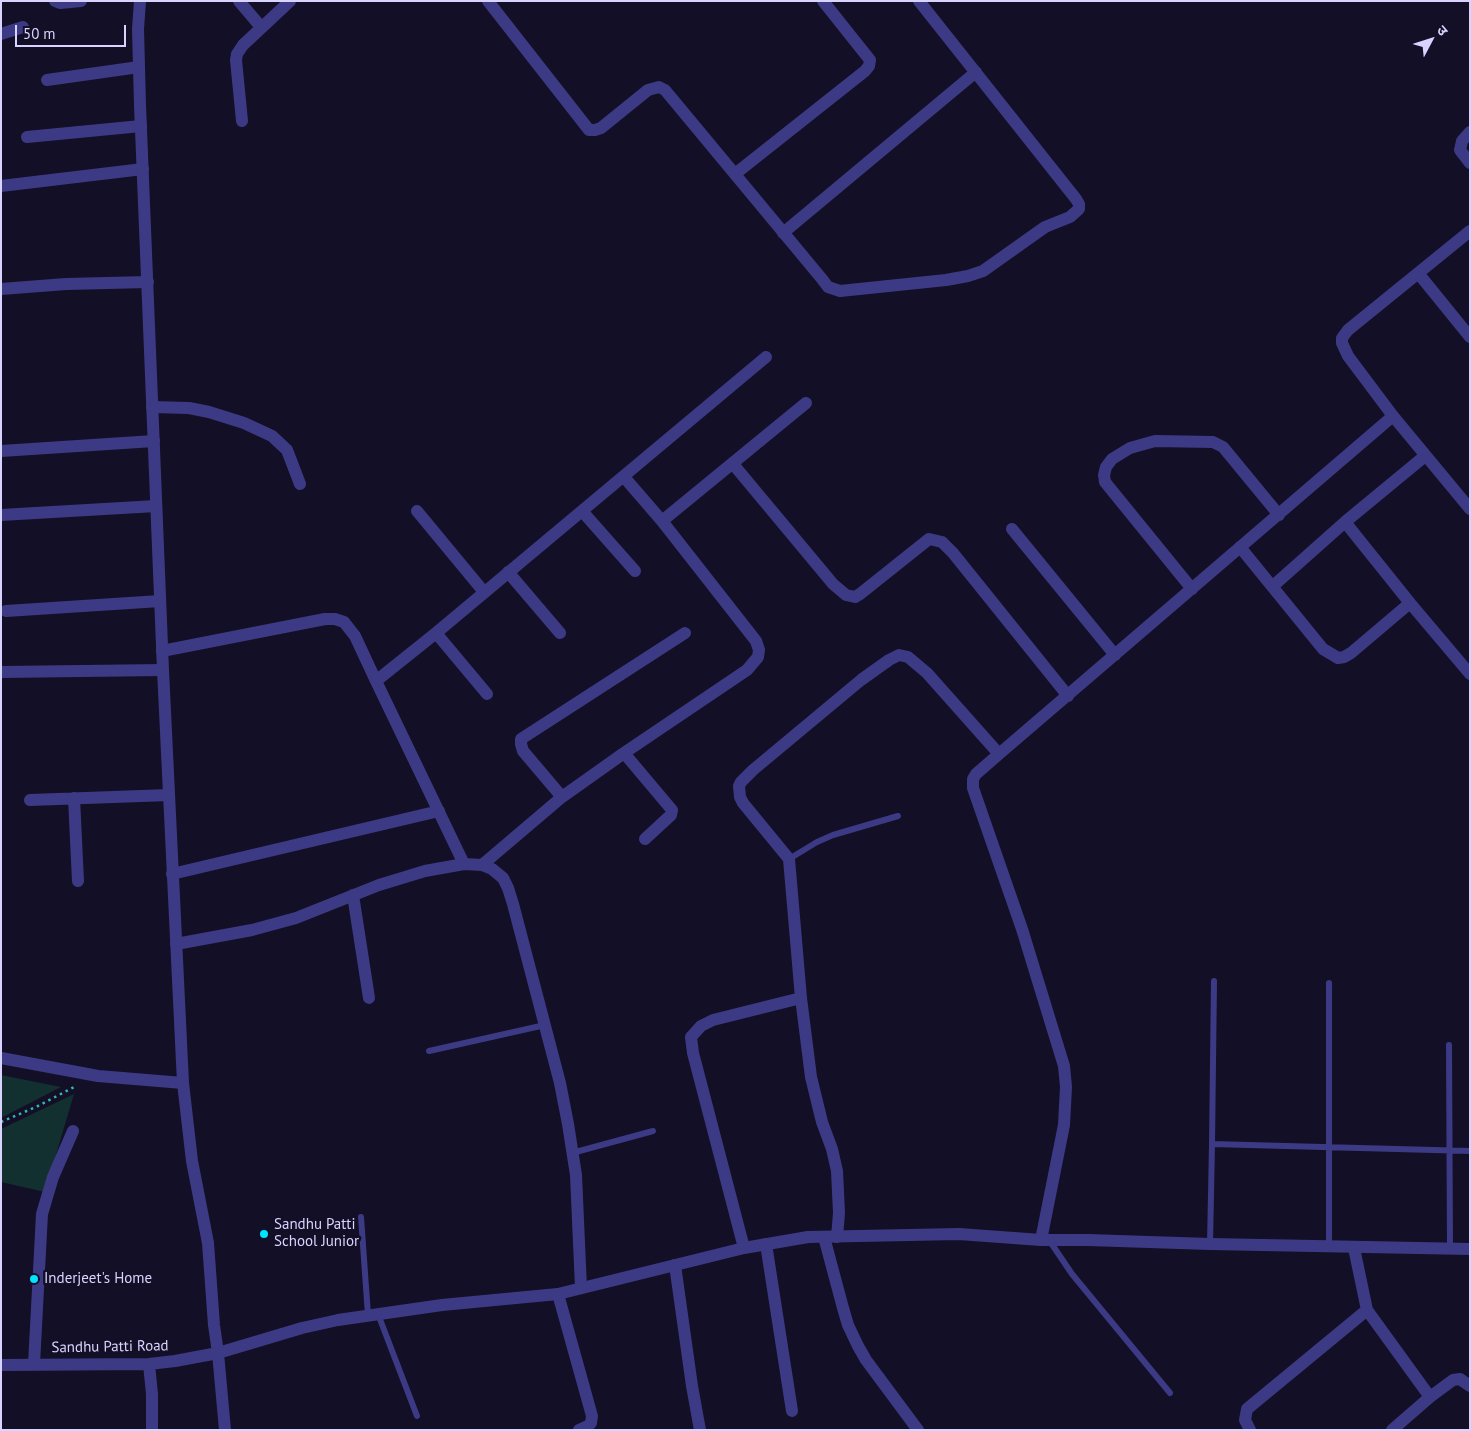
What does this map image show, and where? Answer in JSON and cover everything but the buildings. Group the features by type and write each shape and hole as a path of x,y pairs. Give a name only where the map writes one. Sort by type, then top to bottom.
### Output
{"street":[{"path":"55,1 60,3 81,1"},
{"path":"140,1 138,29 139,67 152,407 183,1083 192,1161 208,1243 225,1430"},
{"path":"239,1 261,27"},
{"path":"242,120 236,60 240,50 261,27 290,1"},
{"path":"488,1 589,130 601,128 648,90 660,87 665,90 828,287 840,291 946,280 976,274 997,263 1045,227 1075,214 1079,209 1076,198 919,1"},
{"path":"734,174 869,66 870,60 823,1"},
{"path":"1,34 23,28"},
{"path":"47,80 139,67"},
{"path":"783,233 976,72"},
{"path":"27,137 141,126"},
{"path":"1470,132 1462,140 1460,150 1470,163"},
{"path":"1,186 143,169"},
{"path":"1470,231 1348,330 1342,338 1343,349 1348,356 1393,416 1470,509"},
{"path":"1418,273 1470,337"},
{"path":"1,290 66,284 148,282"},
{"path":"376,681 766,358"},
{"path":"662,521 806,403"},
{"path":"152,407 189,408 209,412 244,422 272,436 287,450 300,484"},
{"path":"1045,1240 1064,1124 1066,1087 1064,1066 1022,929 973,788 973,779 998,754 1393,416"},
{"path":"1192,589 1105,482 1106,467 1112,459 1130,448 1155,441 1213,442 1223,447 1279,515"},
{"path":"1,451 154,442"},
{"path":"1273,586 1345,522 1425,456"},
{"path":"733,464 833,584 846,595 855,597 860,594 929,539 942,542 953,553 1068,696"},
{"path":"482,865 562,797 747,670 758,657 759,650 756,641 662,521 624,477"},
{"path":"1,515 156,506"},
{"path":"417,511 484,592"},
{"path":"582,511 635,571"},
{"path":"1345,522 1470,674"},
{"path":"1012,529 1115,655"},
{"path":"1240,547 1323,649 1338,658 1351,653 1410,603"},
{"path":"508,572 560,633"},
{"path":"6,611 160,601"},
{"path":"162,651 325,619 335,619 344,622 355,636 464,864"},
{"path":"436,633 487,694"},
{"path":"562,797 523,750 520,744 521,739 685,633"},
{"path":"918,1430 871,1367 858,1346 848,1325 843,1308 831,1237 839,1213 838,1171 822,1122 811,1077 800,998 790,859 740,798 739,786 741,782 861,680 899,655 908,657 927,673 998,754"},
{"path":"1,672 163,670"},
{"path":"624,753 672,810 671,815 645,839"},
{"path":"30,800 169,795"},
{"path":"74,798 78,881"},
{"path":"172,874 439,811"},
{"path":"176,944 270,926 296,918 379,884 424,871 464,864 482,865 492,869 502,878 508,888 560,1083 576,1175 581,1288"},
{"path":"353,895 369,998"},
{"path":"744,1248 693,1053 692,1037 701,1026 712,1020 800,998"},
{"path":"1,1058 91,1075 183,1083"},
{"path":"34,1364 42,1214 53,1177 74,1132"},
{"name":"Sandhu Patti Road","path":"1,1364 149,1364 175,1361 218,1353 302,1328 373,1314 504,1298 558,1294 744,1248 808,1237 959,1234 1045,1240 1470,1250"},
{"path":"766,1244 792,1411"},
{"path":"1354,1248 1367,1310 1430,1397"},
{"path":"675,1265 700,1430"},
{"path":"558,1294 592,1416 591,1423 579,1430"},
{"path":"1250,1430 1245,1420 1247,1408 1367,1310"},
{"path":"149,1364 152,1430"},
{"path":"1392,1430 1453,1380 1460,1379 1470,1386"}],"lane":[{"path":"790,859 817,842 833,835 898,816"},
{"path":"1210,1244 1214,981"},
{"path":"1329,983 1329,1246"},
{"path":"429,1051 545,1025"},
{"path":"1449,1045 1450,1249"},
{"path":"572,1153 653,1131"},
{"path":"1212,1144 1470,1151"},
{"path":"361,1217 373,1314 417,1416"},
{"path":"1045,1240 1170,1392"}],"path":[{"path":"1,1122 36,1108 76,1086"}],"green space":[{"path":"1,1075 61,1087 1,1118"},
{"path":"74,1094 45,1192 1,1182 1,1129"}],"place":[{"name":"Sandhu Patti School Junior","path":"264,1234"},
{"name":"Inderjeet's Home","path":"34,1279"}]}
